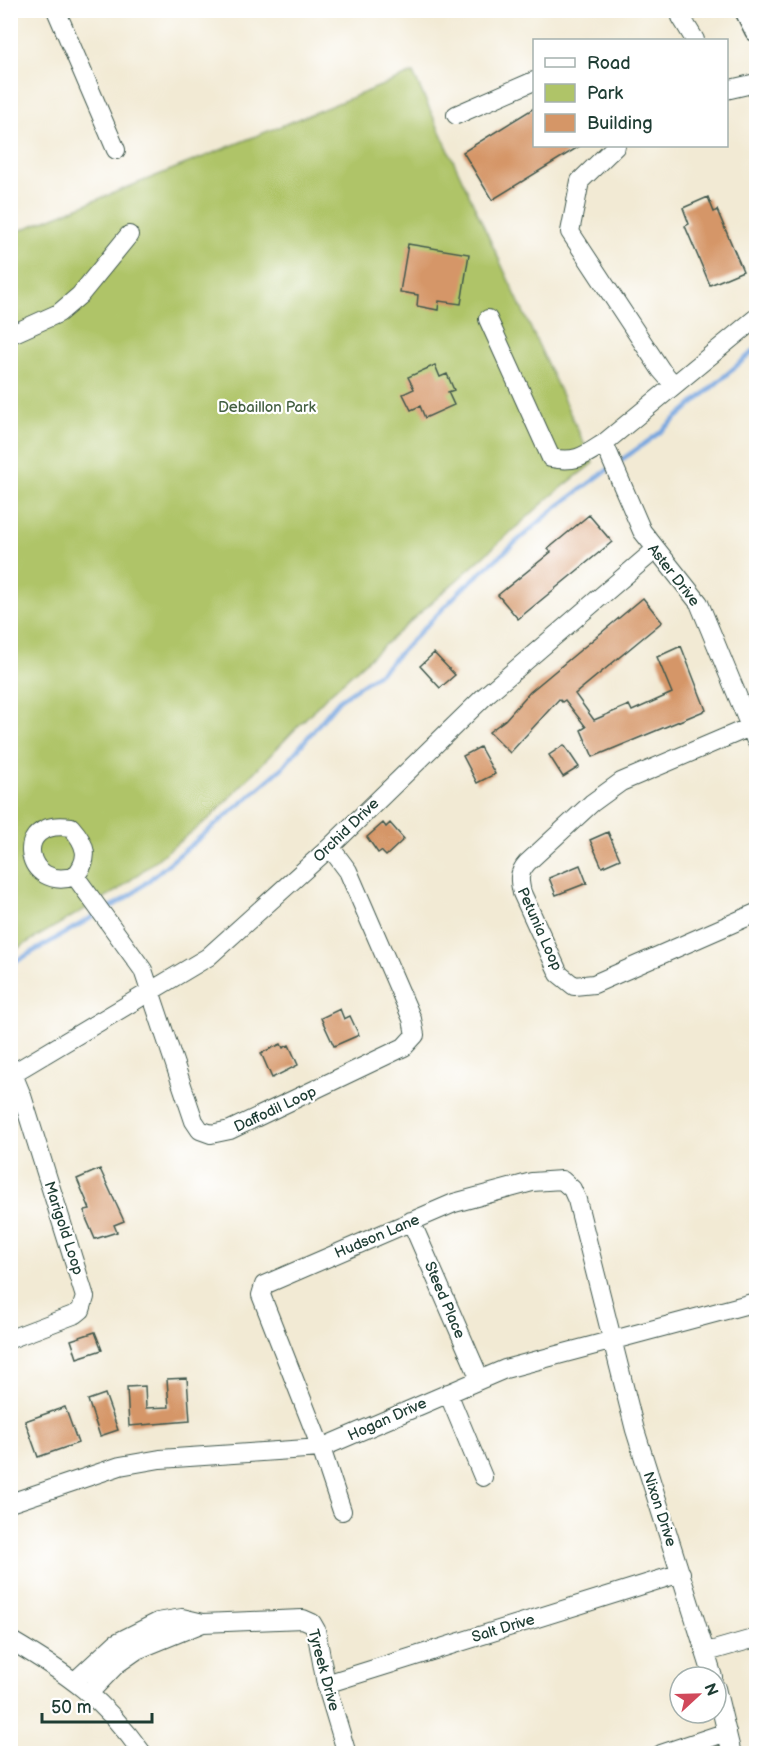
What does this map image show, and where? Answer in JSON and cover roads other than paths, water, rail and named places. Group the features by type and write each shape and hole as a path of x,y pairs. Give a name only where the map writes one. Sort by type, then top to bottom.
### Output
{"main road":[{"path":"746,10 756,30"}],"street":[{"path":"56,10 116,150"},
{"path":"692,10 681,17 694,39"},
{"path":"456,115 533,81"},
{"path":"728,90 756,83"},
{"path":"615,147 580,181 570,232 674,385"},
{"path":"10,335 59,313 80,295 129,235"},
{"path":"488,319 551,458 574,460 604,443 756,318"},
{"name":"Aster Drive","path":"604,443 642,531 699,603 753,734"},
{"name":"Orchid Drive","path":"12,1075 208,957 330,847 486,695 655,550"},
{"name":"Petunia Loop","path":"753,734 621,782 592,803 527,863 522,869 519,881 522,893 559,974 574,986 594,984 756,912"},
{"name":"Daffodil Loop","path":"75,876 143,970 195,1122 204,1133 211,1134 230,1130 404,1047 415,1035 412,1019 348,871 330,847"},
{"name":"Marigold Loop","path":"10,1339 76,1314 81,1310 84,1297 22,1096 12,1075"},
{"name":"Hudson Lane","path":"342,1511 321,1448 261,1295 264,1285 454,1203 532,1182 562,1180 572,1188 577,1200 611,1340"},
{"name":"Steed Place","path":"411,1221 480,1379"},
{"name":"Hogan Drive","path":"10,1503 120,1466 160,1459 321,1448 505,1369 756,1302"},
{"name":"Nixon Drive","path":"611,1340 635,1430 710,1665"},
{"path":"448,1393 483,1477"},
{"name":"Salt Drive","path":"326,1683 681,1573"},
{"name":"Tyreek Drive","path":"83,1687 104,1652 141,1628 158,1622 182,1618 203,1623 290,1617 310,1621 316,1630 326,1683 347,1754"},
{"path":"707,1652 756,1638"},
{"path":"10,1640 83,1687 143,1754"},
{"path":"725,1725 732,1754"},
{"path":"661,1754 727,1732"}],"waterway":[{"path":"617,463 658,434 756,349"},
{"path":"104,911 131,895 282,768 339,700 382,671 463,588 553,510 610,468"},
{"path":"10,965 96,915"}],"park label":[{"name":"Debaillon Park","path":"267,407"}]}
